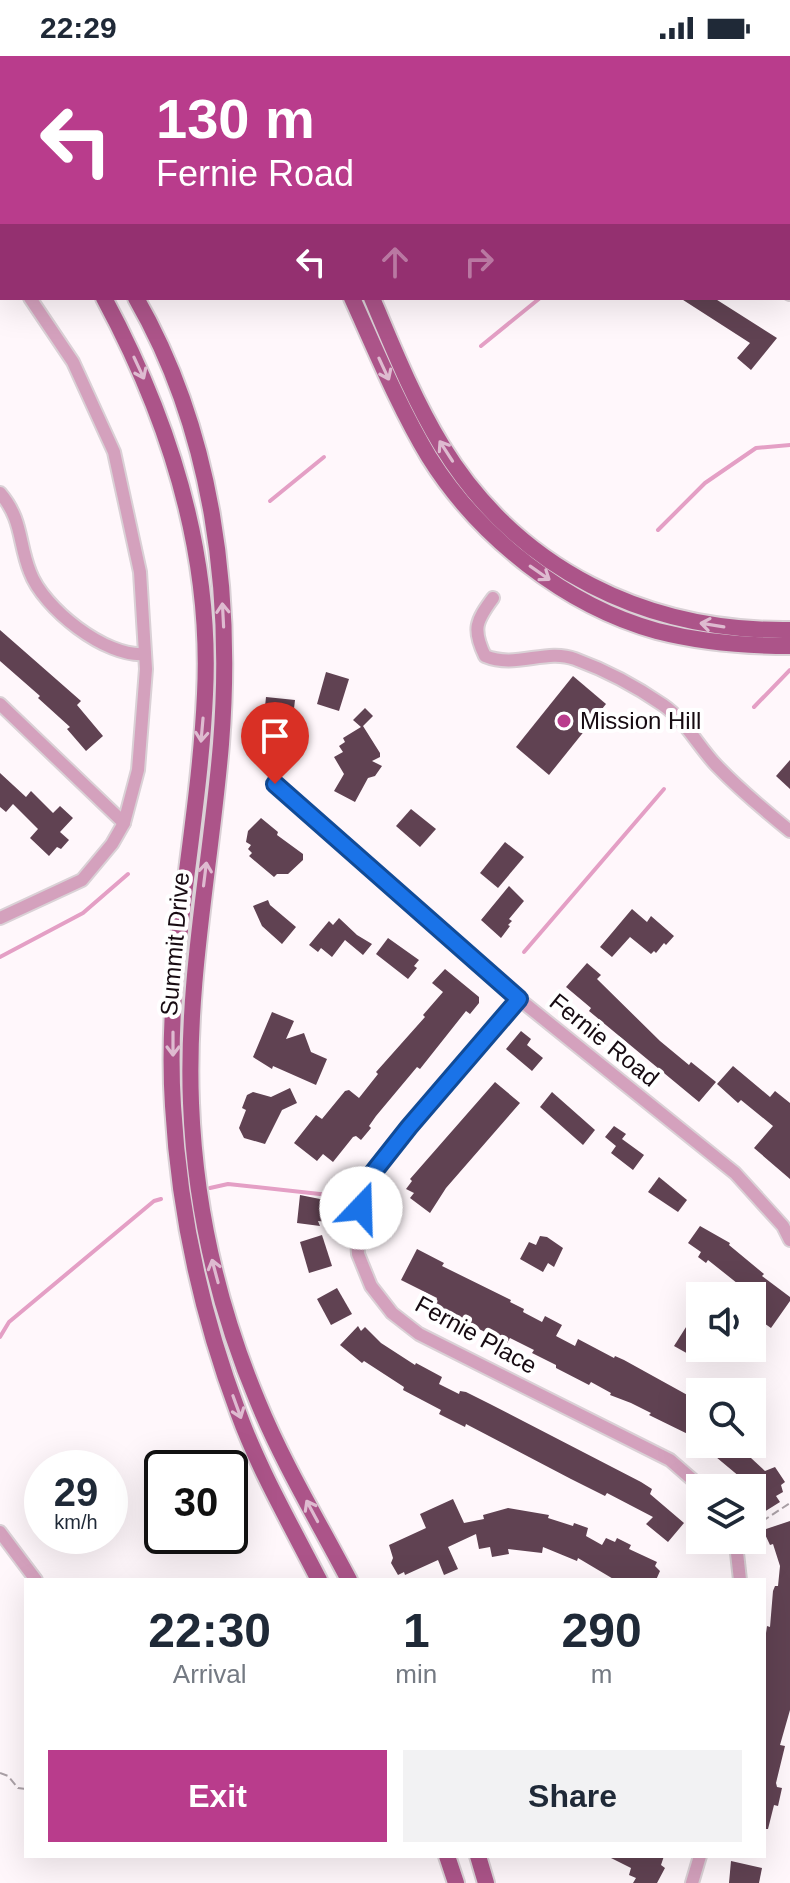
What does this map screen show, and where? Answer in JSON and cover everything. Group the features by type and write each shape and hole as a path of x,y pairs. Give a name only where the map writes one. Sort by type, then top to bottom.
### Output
{"main road":[{"name":"Summit Drive","path":"105,300 149,389 189,511 205,616 204,709 178,942 173,1019 172,1104 180,1191 212,1333 238,1413 318,1578"},
{"name":"Summit Drive","path":"137,300 174,376 196,443 219,557 224,615 221,746 191,1021 191,1103 198,1190 230,1329 259,1404 348,1578"},
{"path":"353,300 404,411 430,458 484,524 541,575 611,613 657,631 722,643 790,646"},
{"path":"373,300 417,401 443,448 467,482 521,539 578,579 629,604 661,615 721,627 790,630"},
{"path":"448,1858 456,1883"},
{"path":"479,1858 486,1883"}],"street":[{"path":"0,918 82,880 112,844 124,823 138,770 145,654 140,572 114,452 73,362 31,300"},
{"path":"0,493 12,507 30,573 44,596 79,628 111,648 130,655 145,654"},
{"path":"493,598 476,627 477,639 485,656 499,662 571,657 662,704 737,786 790,831"},
{"path":"0,704 124,823"},
{"name":"Fernie Road","path":"275,784 519,999 735,1173 786,1221 790,1240"},
{"name":"Fernie Place","path":"519,999 368,1179 356,1225 358,1254 371,1286 392,1313 419,1334 670,1460 686,1474"},
{"path":"0,1532 34,1578"},
{"path":"737,1554 740,1578"},
{"path":"692,1883 699,1858"}],"path":[{"path":"766,1519 790,1503"},
{"path":"0,1773 8,1776 18,1788 24,1789"}],"building":[{"path":"683,300 717,300 777,338 751,370 737,358 750,343"},
{"path":"0,630 81,701 77,705 103,736 86,751 67,729 70,727 0,661"},
{"path":"326,672 349,679 339,711 317,704"},
{"name":"Mission Hill","path":"573,676 606,704 549,775 516,747"},
{"path":"266,697 295,700 292,726 279,724 278,737 262,735"},
{"path":"365,708 373,716 363,726 380,753 380,757 372,761 382,766 375,776 368,778 355,802 334,791 344,774 334,757 343,752 339,746 345,742 343,738 361,727 353,720"},
{"path":"790,760 790,789 776,776"},
{"path":"0,773 26,797 31,791 53,813 60,806 73,818 60,832 69,840 61,849 57,847 49,856 30,838 38,829 13,804 6,812 0,807"},
{"path":"411,809 436,829 420,847 396,826"},
{"path":"261,818 278,832 277,835 303,854 303,860 288,874 274,877 249,856 252,853 248,849 251,845 246,842 248,831"},
{"path":"505,842 524,857 498,888 480,873"},
{"path":"509,886 524,901 509,919 512,921 510,926 501,938 481,920"},
{"path":"268,900 296,927 282,944 262,926 253,906"},
{"path":"632,909 647,922 651,916 674,936 651,954 630,937 612,957 600,947"},
{"path":"339,918 372,944 363,955 345,940 332,957 321,948 318,952 309,945 329,921 333,925"},
{"path":"388,938 419,960 408,979 376,954"},
{"path":"587,963 601,975 597,979 660,1041 716,1082 699,1102 589,1011 591,1008 566,987"},
{"path":"445,969 479,997 479,1003 470,1014 466,1011 420,1069 417,1067 376,1116 361,1140 353,1137 333,1162 323,1154 317,1161 294,1143 316,1115 322,1119 345,1091 349,1090 359,1098 378,1074 376,1072 443,992 432,983"},
{"path":"272,1012 294,1021 286,1039 304,1033 311,1052 327,1059 316,1085 273,1066 272,1069 253,1057"},
{"path":"521,1031 531,1039 527,1045 543,1058 532,1071 506,1049"},
{"path":"733,1066 770,1097 775,1091 790,1103 790,1179 754,1148 773,1126 741,1100 738,1103 717,1084"},
{"path":"495,1082 520,1103 446,1188 430,1213 410,1198 414,1193 406,1189 412,1181 410,1179"},
{"path":"290,1088 297,1103 282,1110 265,1144 244,1138 239,1128 246,1110 242,1108 247,1095 253,1092 271,1097"},
{"path":"552,1092 595,1130 583,1145 540,1107"},
{"path":"614,1126 626,1134 622,1139 644,1155 633,1170 611,1153 616,1146 605,1137"},
{"path":"659,1177 687,1200 678,1212 648,1192"},
{"path":"300,1195 330,1201 328,1222 318,1221 320,1226 297,1223"},
{"path":"700,1226 730,1243 764,1274 762,1276 790,1297 771,1328 766,1325 766,1282 736,1282 708,1260 706,1263 698,1257 701,1252 688,1243"},
{"path":"322,1235 332,1266 309,1273 300,1242"},
{"path":"540,1236 563,1248 554,1267 548,1263 543,1272 520,1259 529,1242 536,1245"},
{"path":"417,1249 444,1263 442,1266 511,1300 524,1309 523,1312 542,1322 545,1316 562,1325 556,1336 575,1346 578,1339 686,1394 686,1433 610,1395 591,1382 589,1385 556,1368 556,1365 532,1353 534,1350 510,1338 507,1343 433,1306 437,1298 401,1280"},
{"path":"337,1288 352,1314 331,1325 317,1299"},
{"path":"358,1326 361,1331 365,1327 381,1343 415,1365 442,1377 439,1384 459,1394 460,1391 466,1392 641,1482 652,1489 650,1494 684,1523 668,1542 646,1524 653,1517 607,1493 605,1496 466,1424 465,1427 439,1414 441,1410 403,1390 404,1387 364,1361 362,1363 340,1345"},
{"path":"686,1327 686,1353 674,1346"},
{"path":"717,1458 751,1458 765,1471 775,1467 785,1482 781,1485 783,1492 776,1496 780,1502 766,1511 766,1474 736,1474"},
{"path":"453,1499 464,1523 484,1519 483,1515 508,1508 549,1515 548,1518 588,1528 586,1536 602,1545 606,1538 615,1542 617,1538 631,1545 629,1549 657,1562 655,1566 660,1571 657,1578 612,1578 578,1558 577,1561 543,1547 542,1553 508,1549 509,1554 492,1557 490,1547 479,1549 476,1534 448,1547 458,1569 444,1575 438,1560 405,1575 404,1572 398,1575 391,1563 393,1558 389,1545 426,1528 420,1514"},
{"path":"790,1521 790,1710 780,1745 785,1746 776,1783 777,1787 782,1788 778,1806 774,1805 766,1829 766,1633 767,1626 770,1627 773,1591 778,1586 780,1566 773,1544 770,1545 766,1529"},
{"path":"611,1858 663,1858 661,1865 665,1868 657,1883 633,1883 636,1878 629,1875 631,1868"},
{"path":"731,1861 762,1868 759,1883 729,1883"}],"waterway":[{"path":"481,346 538,300"},
{"path":"658,530 705,483 756,448 790,445"},
{"path":"270,501 324,457"},
{"path":"754,707 790,670"},
{"path":"524,952 664,789"},
{"path":"0,957 83,913 128,874"},
{"path":"210,1188 228,1184 338,1196"},
{"path":"0,1337 9,1322 154,1201 161,1199"}],"place":[{"name":"Mission Hill","path":"564,721"}],"route":[{"path":"275,784 519,999 368,1179 361,1208"}]}
